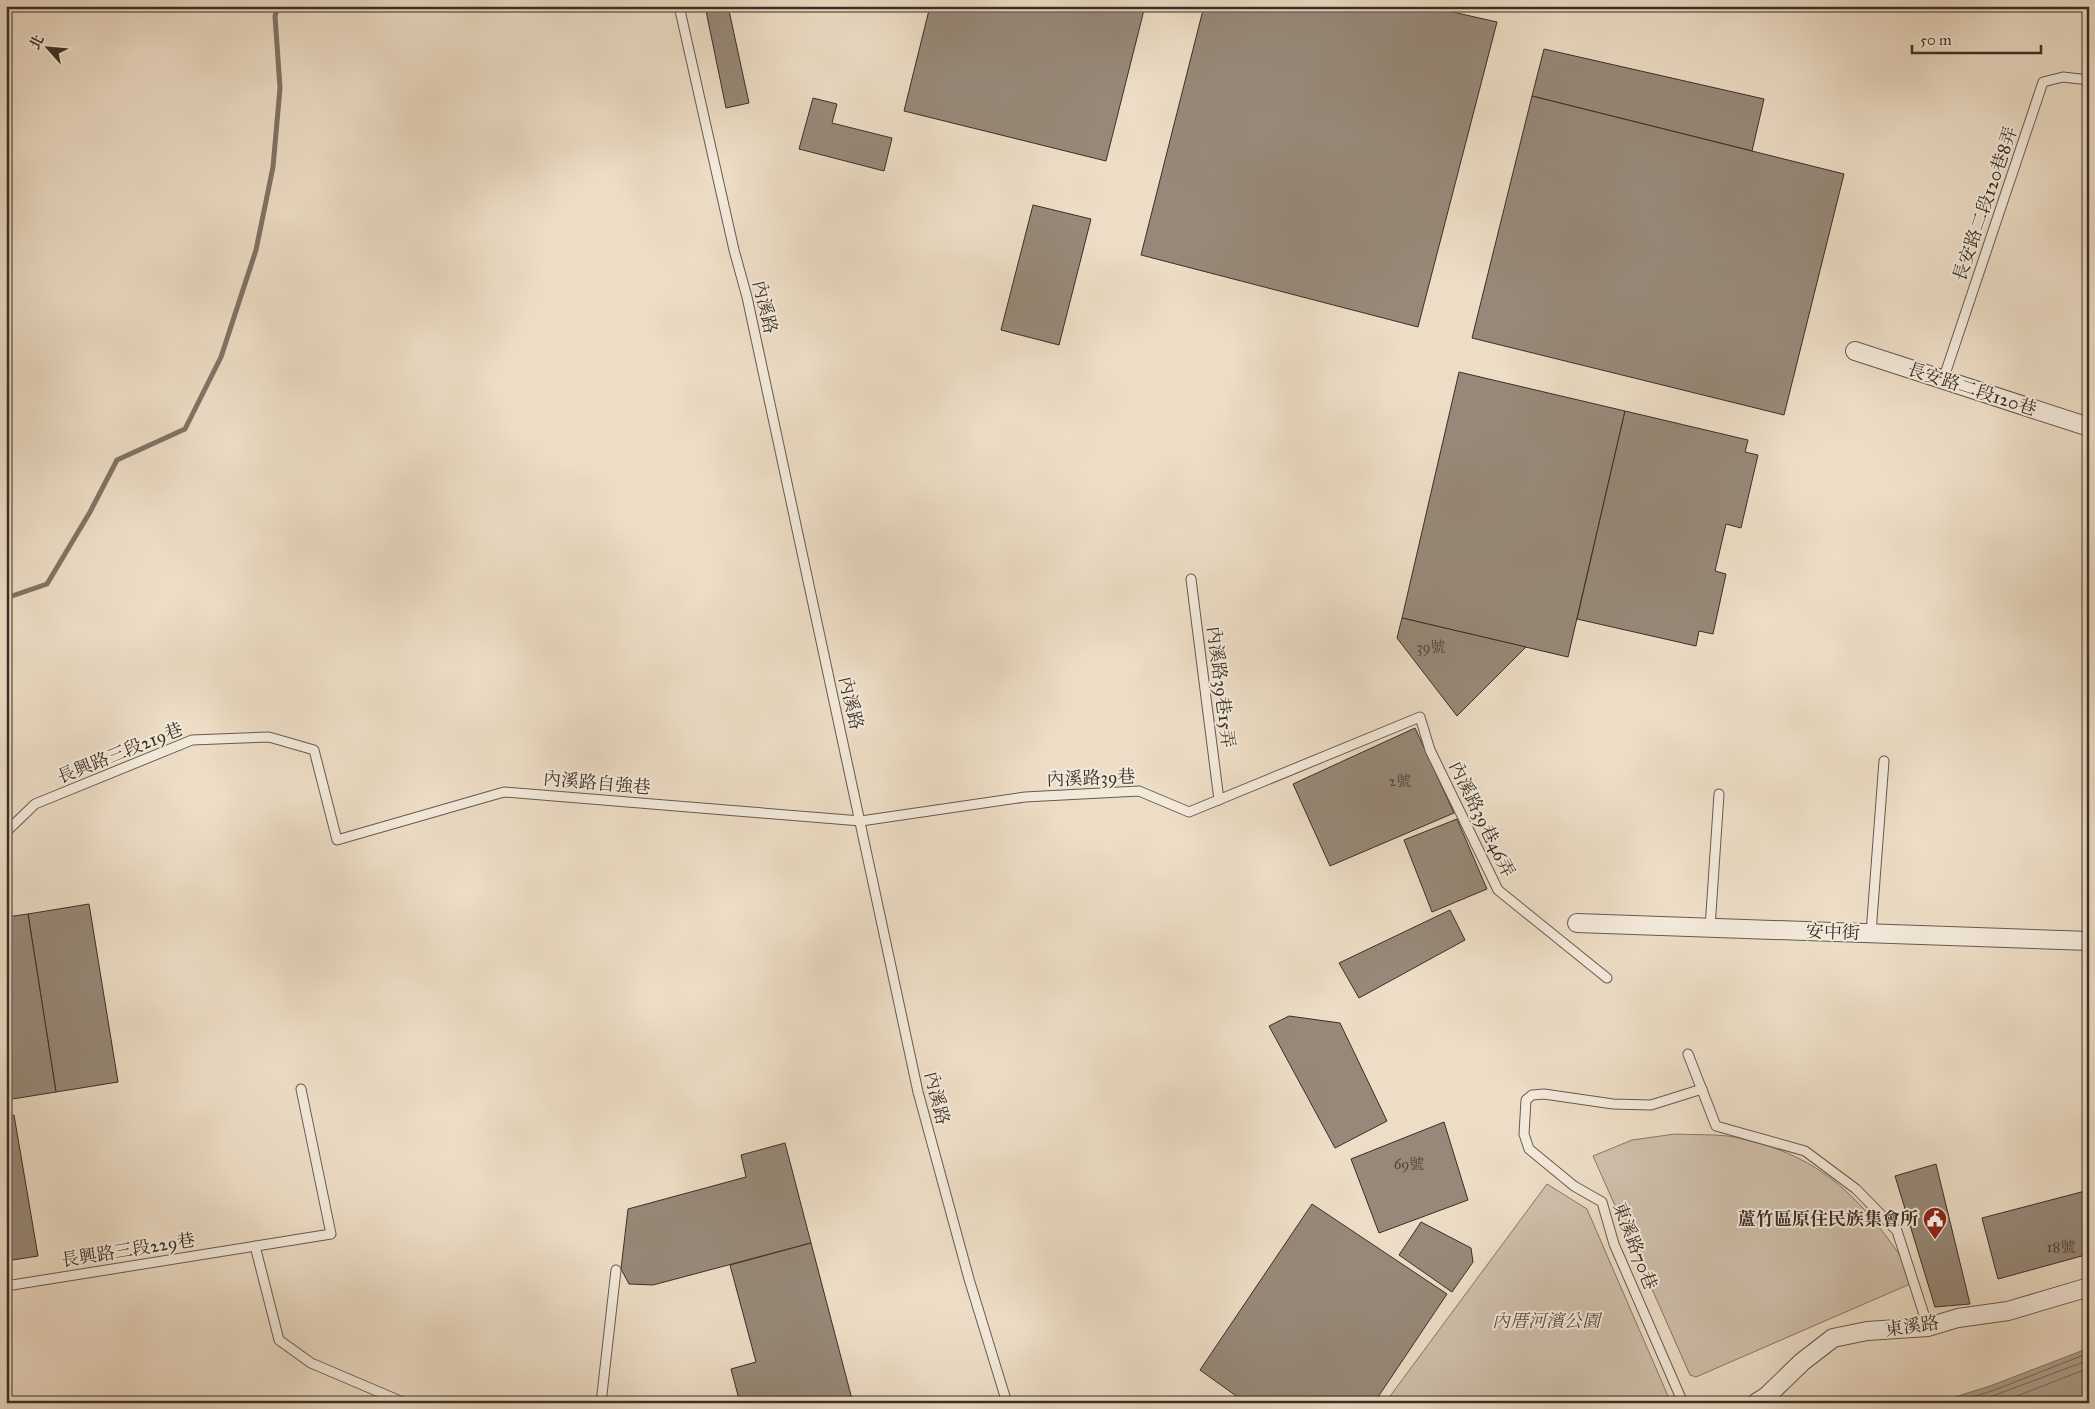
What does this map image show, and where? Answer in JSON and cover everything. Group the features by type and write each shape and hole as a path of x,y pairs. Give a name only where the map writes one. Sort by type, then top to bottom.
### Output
{"street":[{"name":"長安路二段120巷","path":"1855,351 2089,427"},
{"name":"安中街","path":"1577,923 2089,941"},
{"name":"東溪路","path":"1756,1403 1767,1396 1802,1362 1833,1338 1866,1331 1928,1327 1958,1318 2008,1311 2089,1287"}],"lane":[{"name":"內溪路","path":"679,6 734,250 747,297 918,1092 969,1278 1006,1403"},
{"name":"長安路二段120巷8弄","path":"1943,380 2043,82 2063,77 2089,80"},
{"name":"內溪路39巷15弄","path":"1191,579 1220,800"},
{"name":"內溪路39巷","path":"861,821 1025,797 1139,791 1189,812 1420,716"},
{"name":"內溪路39巷46弄","path":"1420,716 1430,750 1498,890 1607,978"},
{"name":"長興路三段219巷","path":"6,832 35,804 192,740 269,737 314,750 337,840"},
{"path":"1871,933 1884,761"},
{"name":"內溪路自強巷","path":"337,840 504,792 861,821"},
{"path":"1710,928 1719,794"},
{"path":"1688,1054 1716,1126 1805,1151 1856,1190 1897,1231 1928,1327"},
{"name":"長興路三段229巷","path":"6,1286 330,1234 301,1089"},
{"name":"東溪路70巷","path":"1683,1403 1614,1244 1602,1202 1574,1186 1529,1149 1524,1134 1526,1100 1532,1095 1544,1094 1613,1104 1652,1105 1702,1089"},
{"path":"255,1246 279,1340 311,1363 405,1403"},
{"path":"601,1403 616,1270"}],"green space":[{"path":"1675,1134 1735,1137 1782,1151 1807,1163 1829,1177 1868,1213 1885,1234 1917,1281 1696,1377 1690,1375 1593,1156 1632,1140"},
{"name":"內厝河濱公園","path":"1547,1184 1587,1209 1671,1403 1385,1403"}],"water":[{"path":"2089,1348 2089,1403 1935,1403 1990,1386"}],"building":[{"path":"705,6 728,6 749,103 726,108"},
{"path":"930,6 1145,6 1106,161 904,111"},
{"path":"1204,6 1426,6 1497,22 1418,327 1141,255"},
{"path":"1544,49 1764,99 1752,151 1532,96"},
{"path":"1532,96 1844,174 1784,415 1472,338"},
{"path":"813,98 837,104 832,123 892,138 884,171 799,149"},
{"path":"1033,205 1091,219 1059,345 1001,330"},
{"path":"1459,372 1625,411 1568,657 1402,618"},
{"path":"1625,411 1748,440 1745,452 1758,455 1741,528 1726,524 1715,571 1726,574 1713,634 1699,631 1696,646 1577,619"},
{"path":"1402,618 1526,647 1457,716 1397,638"},
{"path":"1415,728 1454,813 1330,866 1293,784"},
{"path":"1457,819 1487,889 1432,912 1404,840"},
{"path":"89,904 118,1082 56,1092 28,914"},
{"path":"1450,910 1465,940 1359,998 1339,963"},
{"path":"28,914 56,1092 6,1100 6,917"},
{"path":"1289,1016 1340,1023 1387,1121 1335,1148 1269,1026"},
{"path":"14,1115 38,1256 6,1261 6,1116"},
{"path":"1444,1122 1468,1200 1379,1233 1351,1159"},
{"path":"785,1143 811,1243 653,1285 629,1284 621,1269 628,1209 746,1177 741,1155"},
{"name":"蘆竹區原住民族集會所","path":"1936,1164 1970,1304 1935,1307 1895,1176"},
{"path":"2089,1190 2089,1254 1998,1279 1982,1218"},
{"path":"1312,1204 1447,1294 1374,1403 1246,1403 1200,1370"},
{"path":"1421,1222 1471,1248 1473,1262 1452,1292 1399,1255"},
{"path":"811,1243 853,1403 740,1403 731,1369 756,1362 730,1265"}],"waterway":[{"path":"6,598 47,584 90,512 117,460 185,429 221,357 256,250 273,167 280,88 275,16 278,6"}],"place":[{"name":"蘆竹區原住民族集會所","path":"1935,1240"}]}
